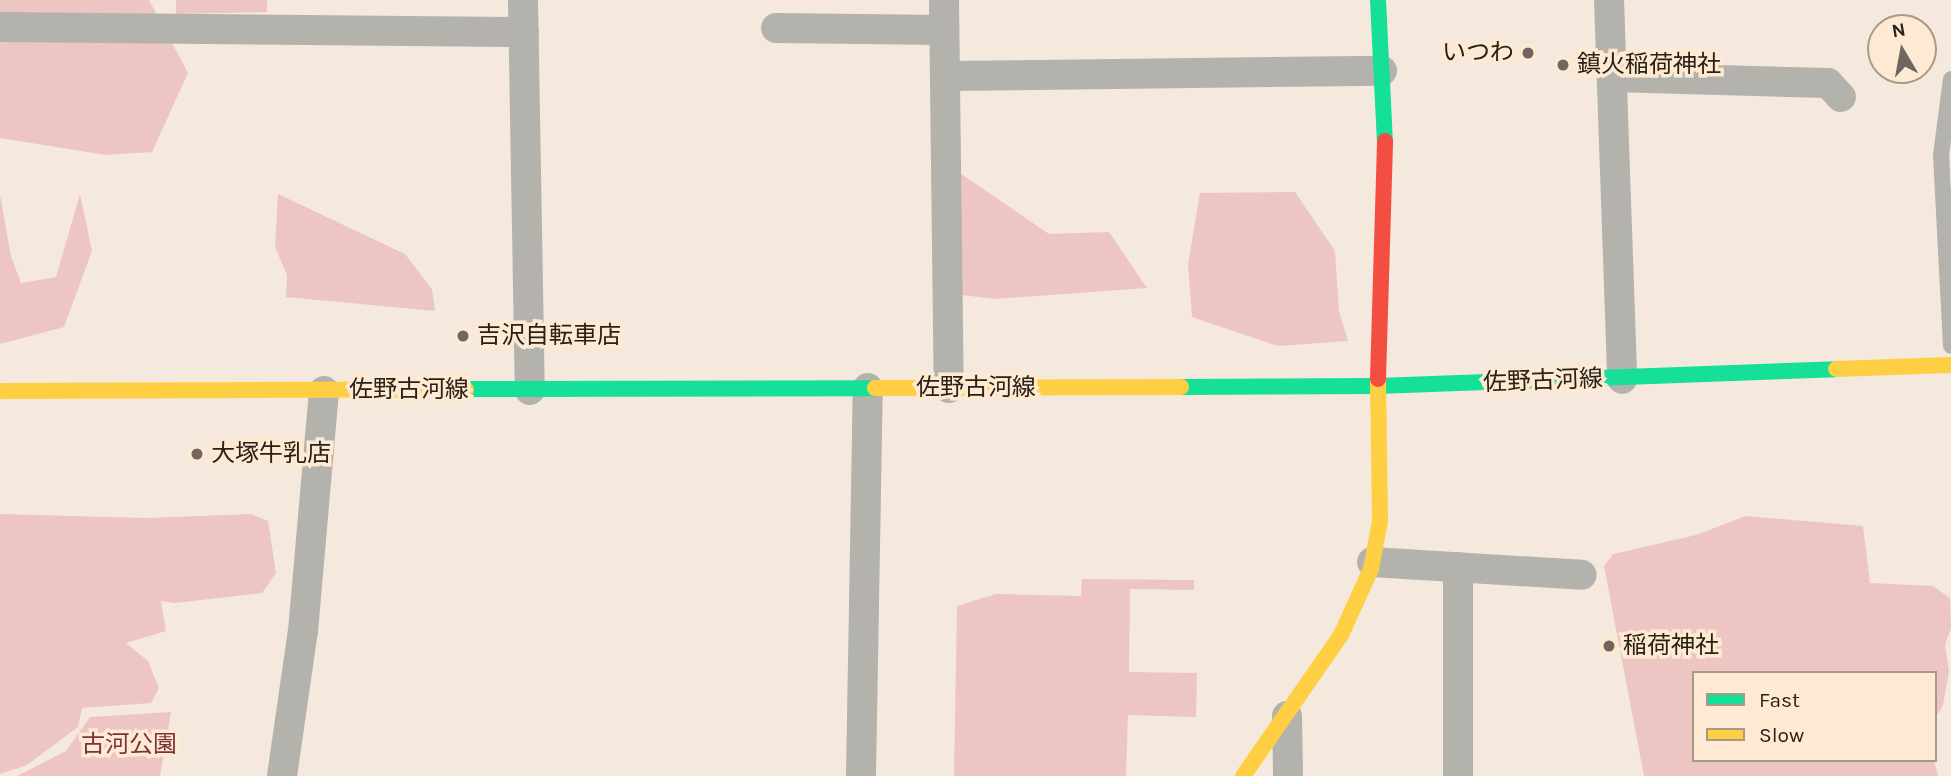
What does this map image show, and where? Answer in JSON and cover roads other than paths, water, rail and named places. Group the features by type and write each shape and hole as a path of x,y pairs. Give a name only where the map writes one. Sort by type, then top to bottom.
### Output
{"main road":[{"path":"1243,776 1341,635 1372,562 1380,521 1378,386 1387,170 1378,0"},
{"name":"佐野古河線","path":"0,391 1378,386 1951,365"}],"street":[{"path":"523,0 530,390"},
{"path":"944,0 949,388"},
{"path":"1609,0 1622,379"},
{"path":"0,27 279,14 524,32"},
{"path":"776,28 944,30"},
{"path":"947,76 1382,71"},
{"path":"1612,77 1828,83 1841,97"},
{"path":"861,776 867,388"},
{"path":"282,776 303,631 324,391"},
{"path":"1372,562 1582,575"},
{"path":"1458,567 1458,776"},
{"path":"1287,716 1288,776"}],"lane":[{"path":"1951,79 1941,155 1951,346"}],"place":[{"name":"いつわ","path":"1528,53"},
{"name":"鎮火稲荷神社","path":"1563,65"},
{"name":"吉沢自転車店","path":"463,336"},
{"name":"大塚牛乳店","path":"197,454"},
{"name":"稲荷神社","path":"1609,646"}],"park label":[{"name":"古河公園","path":"129,745"}]}
